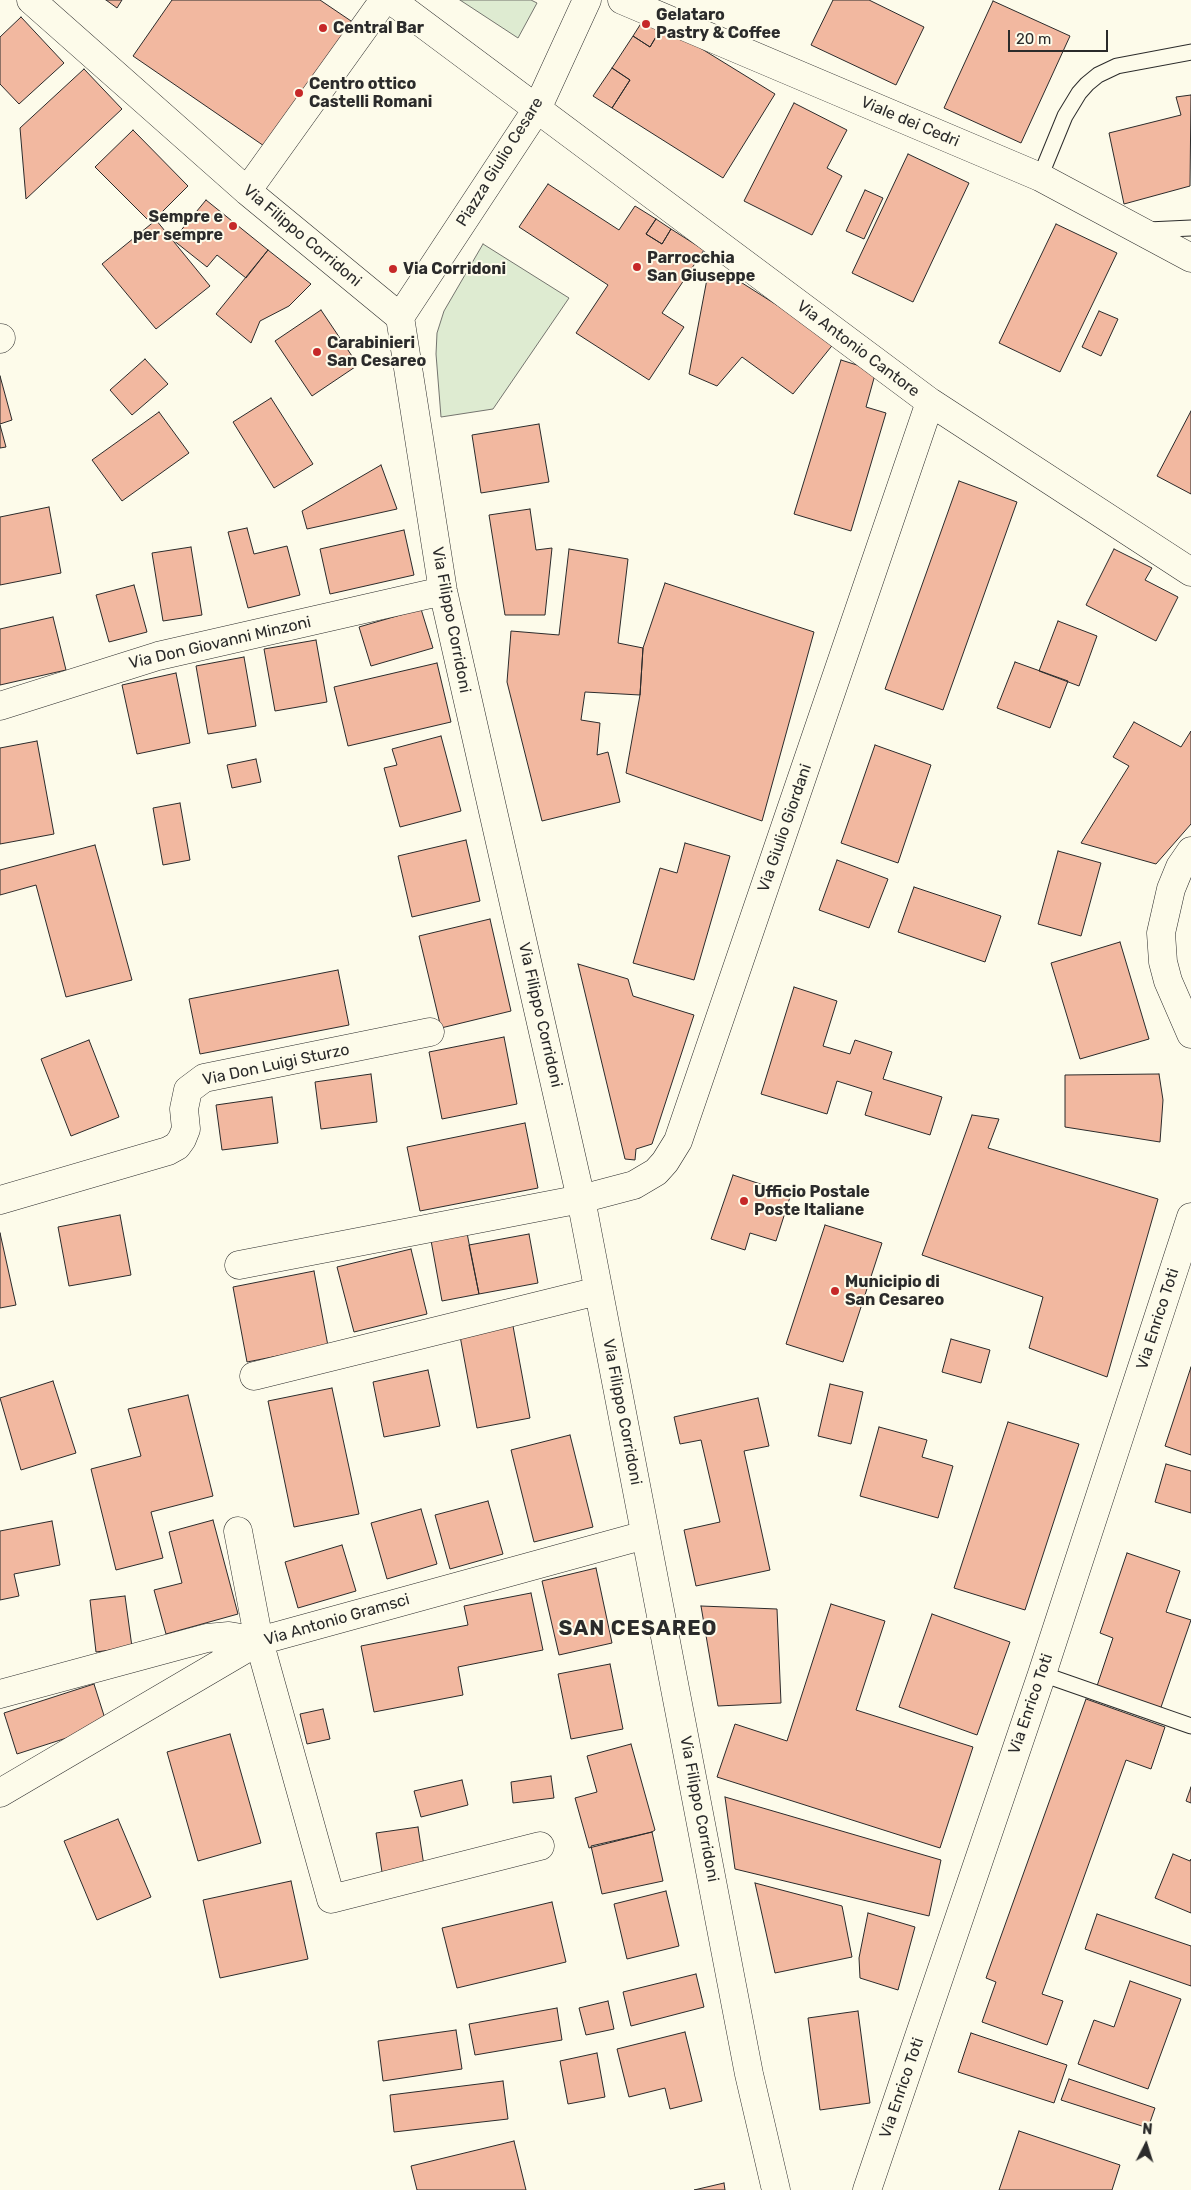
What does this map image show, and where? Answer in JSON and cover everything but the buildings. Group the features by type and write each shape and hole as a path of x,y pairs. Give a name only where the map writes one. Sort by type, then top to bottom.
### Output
{"street":[{"name":"Via Filippo Corridoni","path":"31,0 247,191 400,317 443,591 581,1199 749,2074 776,2190"},
{"path":"247,191 384,0"},
{"name":"Via Antonio Cantore","path":"391,0 930,402 1191,572"},
{"name":"Piazza Giulio Cesare","path":"400,317 537,109 587,0"},
{"name":"Viale dei Cedri","path":"622,0 1040,178 1191,258"},
{"name":"Via Giulio Giordani","path":"239,1266 581,1199 623,1188 646,1179 665,1162 678,1141 930,402"},
{"name":"Via Don Giovanni Minzoni","path":"0,706 158,656 443,591"},
{"path":"1191,851 1180,868 1171,889 1161,933 1168,981 1191,1034"},
{"name":"Via Don Luigi Sturzo","path":"0,1200 168,1151 182,1139 186,1129 184,1109 188,1090 204,1078 430,1032"},
{"name":"Via Enrico Toti","path":"867,2190 1042,1674 1191,1217"},
{"path":"254,1376 598,1291"},
{"path":"238,1531 259,1641 331,1899 540,1846"},
{"name":"Via Antonio Gramsci","path":"0,1793 259,1641 645,1535"},
{"path":"0,1694 207,1638 229,1636 259,1641"}],"lane":[{"path":"1040,178 1065,116 1079,92 1087,84 1098,75 1117,66 1191,52"},
{"path":"1138,231 1191,228"},
{"path":"1042,1674 1191,1726"}],"green space":[{"path":"460,0 531,0 537,3 518,38"},
{"path":"483,244 569,298 493,409 441,417 436,354 437,333 444,311"}],"place":[{"name":"Gelataro Pastry & Coffee","path":"646,24"},
{"name":"Central Bar","path":"323,28"},
{"name":"Centro ottico Castelli Romani","path":"299,93"},
{"name":"Sempre e per sempre","path":"233,226"},
{"name":"Parrocchia San Giuseppe","path":"637,267"},
{"name":"Via Corridoni","path":"393,269"},
{"name":"Carabinieri San Cesareo","path":"317,352"},
{"name":"Ufficio Postale Poste Italiane","path":"744,1201"},
{"name":"Municipio di San Cesareo","path":"835,1291"}],"district":[{"name":"SAN CESAREO","path":"638,1629"}]}
